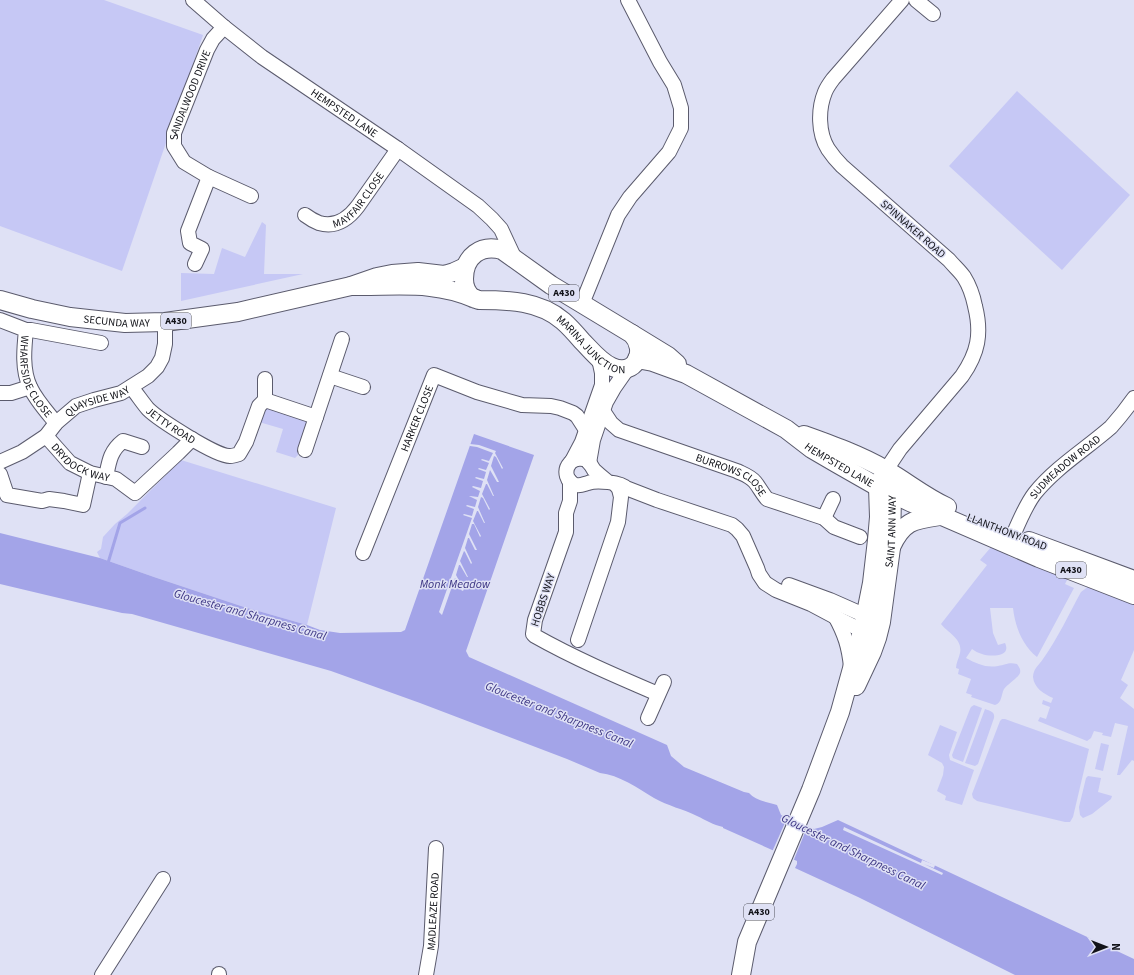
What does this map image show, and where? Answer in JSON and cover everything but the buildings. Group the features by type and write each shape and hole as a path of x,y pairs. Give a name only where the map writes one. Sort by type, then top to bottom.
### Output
{"main road":[{"name":"A430","path":"465,266 473,254 481,250 495,248 502,250 514,257 550,285 632,334"},
{"name":"SECUNDA WAY","path":"0,300 70,317 125,323 165,322 238,312 351,286 377,277 392,274 418,272 444,275 465,266"},
{"path":"465,266 464,283 467,292 473,298"},
{"name":"SECUNDA WAY","path":"351,286 372,287 409,285 438,287 473,298"},
{"name":"MARINA JUNCTION","path":"473,298 480,300 516,301 542,308 563,321 599,359 612,367 620,369 632,365 640,349 638,342 632,334"},
{"name":"HEMPSTED LANE","path":"632,334 668,356 686,374"},
{"name":"HEMPSTED LANE","path":"632,365 653,362 686,374 786,430 812,449 886,483"},
{"name":"HEMPSTED LANE","path":"786,430 842,449 886,483 940,516"},
{"name":"LLANTHONY ROAD","path":"886,483 918,491 943,506 1011,540 1134,595"},
{"name":"SAINT ANN WAY","path":"840,712 865,668 871,626 891,548 886,483"},
{"name":"SAINT ANN WAY","path":"741,970 747,942 811,790 840,712 851,674 871,626 872,583 879,517 886,483"},
{"name":"LLANTHONY ROAD","path":"940,516 1134,580"},
{"path":"891,548 896,537 908,524 918,520 940,516"},
{"name":"SAINT ANN WAY","path":"731,975 744,945 747,942"}],"street":[{"name":"HEMPSTED LANE","path":"193,0 262,57 398,149 478,206 498,225 514,257"},
{"path":"582,304 618,215 630,196 669,152 682,128 682,108 674,85 660,62 628,0"},
{"name":"SPINNAKER ROAD","path":"886,483 900,449 969,366 975,355 979,330 978,317 973,297 964,278 949,260 842,166 827,148 822,133 820,115 821,102 825,90 902,0"},
{"path":"916,0 933,14"},
{"name":"SANDALWOOD DRIVE","path":"224,27 213,39 207,50 174,133 174,146 184,162 209,177 251,196"},
{"name":"MAYFAIR CLOSE","path":"305,215 320,223 332,224 344,220 358,206 398,149"},
{"path":"195,264 202,248 190,243 188,231 209,177"},
{"path":"488,248 495,236 498,225"},
{"name":"WHARFSIDE CLOSE","path":"0,320 26,330 24,357 26,374 30,387 56,423"},
{"name":"QUAYSIDE WAY","path":"0,462 22,452 46,436 56,423 76,406 121,393 148,376 157,367 162,358 165,344 165,322"},
{"path":"26,330 101,343"},
{"path":"305,450 342,339"},
{"path":"599,359 601,365 602,386 598,410 591,432 572,461 567,466 566,474 570,482 577,485 616,485 724,522 737,529 746,540 761,578 771,587 811,604 834,616 871,626"},
{"path":"598,410 632,365"},
{"name":"HARKER CLOSE","path":"363,553 434,375 477,392 522,405 552,406 573,413 598,410"},
{"path":"330,376 363,387"},
{"path":"265,379 266,400 316,417"},
{"path":"0,393 11,393 30,387"},
{"name":"JETTY ROAD","path":"131,387 149,409 172,427 218,453 229,456 239,454 246,442 259,406 266,400"},
{"name":"SUDMEADOW ROAD","path":"1011,540 1029,502 1035,493 1055,472 1111,426 1134,398"},
{"name":"BURROWS CLOSE","path":"598,410 619,430"},
{"path":"573,413 591,432 592,476 586,484"},
{"name":"BURROWS CLOSE","path":"591,432 619,430 737,471 754,480 762,494 767,499 824,518 834,527 860,537"},
{"name":"DRYDOCK WAY","path":"46,436 70,463 90,473 116,479 135,493 192,439"},
{"path":"106,477 110,457 116,446 123,441 142,447"},
{"path":"572,461 577,459 586,460 629,498 626,511 618,522"},
{"path":"0,474 7,495 25,499 42,501 49,499 83,505 90,473"},
{"name":"HOBBS WAY","path":"570,482 570,502 566,513 566,532 535,620 533,634 598,668 661,688 648,718"},
{"name":"HOBBS WAY","path":"570,502 586,484"},
{"path":"578,640 618,522 622,497 616,485"},
{"path":"824,518 833,499"},
{"path":"628,504 637,500 657,500"},
{"path":"757,568 774,578 830,600 871,626"},
{"path":"834,616 841,627 848,645 851,674"},
{"name":"MADLEAZE ROAD","path":"426,975 431,946 436,848"},
{"path":"102,975 163,879"}],"shaded area":[{"path":"0,0 104,0 203,35 122,271 0,226"},
{"path":"1017,91 1130,195 1062,270 949,166"},
{"path":"262,222 266,225 264,274 303,274 181,301 181,273 214,274 222,248 245,257"},
{"path":"267,408 306,420 307,425 298,455 295,458 276,452 283,429 259,422 263,410"},
{"path":"181,460 336,508 307,625 244,607 100,558 97,552 101,549 103,537"},
{"path":"992,546 1008,554 1008,556 1068,578 1065,584 1074,588 1037,657 1027,647 1020,635 1015,622 1013,608 990,608 993,633 998,645 1005,643 1005,651 999,655 990,656 981,654 972,649 966,658 986,666 998,666 1014,663 1020,668 1020,673 1018,676 1004,689 1000,701 995,705 971,697 972,695 966,693 971,679 958,674 959,669 956,668 956,664 960,653 959,644 941,624 987,565 980,560"},
{"path":"1089,586 1134,603 1134,650 1121,680 1128,685 1120,698 1134,709 1134,761 1132,760 1120,775 1117,775 1128,726 1115,723 1111,737 1094,731 1091,738 1087,741 1038,721 1040,717 1046,719 1050,707 1042,704 1043,700 1051,703 1053,698 1037,687 1033,677 1034,672 1054,643 1081,592"},
{"path":"974,705 982,708 963,762 953,758 952,755 970,709"},
{"path":"985,709 993,713 994,718 978,764 975,766 965,763"},
{"path":"1002,719 1089,749 1073,817 1070,822 977,801 973,798 972,794"},
{"path":"940,725 957,732 949,755 950,760 974,770 962,805 945,800 946,796 937,791 943,775 944,767 942,763 928,755"},
{"path":"1101,743 1109,745 1103,771 1095,769"},
{"path":"1088,776 1101,778 1098,792 1112,796 1111,799 1092,814 1083,818 1080,815 1079,807 1086,778"}],"water":[{"path":"474,434 534,455 466,651 469,657 667,745 671,756 684,767 749,793 759,800 777,805 781,815 814,829 838,820 1134,959 1134,975 1015,975 858,897 795,868 797,861 723,827 659,801 628,782 614,776 600,773 420,703 331,671 132,614 122,613 0,584 0,533 100,558 244,607 320,630 340,633 401,632 405,630"}],"pier":[{"path":"470,444 479,445 496,451 495,453 503,468 502,469 494,456 491,466 499,482 497,482 490,470 487,480 494,496 487,484 482,494 490,509 489,510 481,497 478,507 485,523 478,511 473,521 481,536 480,537 474,524 472,524 469,534 477,550 475,550 468,538 465,548 472,563 471,564 464,551 460,561 468,577 460,565 456,575 464,590 462,591 455,578 442,615 439,612 472,518 463,515 472,516 474,509 466,506 475,507 477,500 469,496 478,497 480,491 472,487 481,488 483,481 475,478 484,479 486,472 478,469 486,470 489,463 481,460 489,461 493,453 470,446"},
{"path":"788,816 808,825 793,862 772,852"},
{"path":"844,827 921,863 922,860 935,865 934,868 924,864 943,873 942,875 843,830"}],"waterway":[{"path":"108,563 120,523 145,508"}],"water label":[{"name":"Monk Meadow","path":"455,584"},
{"name":"Gloucester and Sharpness Canal","path":"250,615"},
{"name":"Gloucester and Sharpness Canal","path":"559,715"},
{"name":"Gloucester and Sharpness Canal","path":"853,852"}]}
